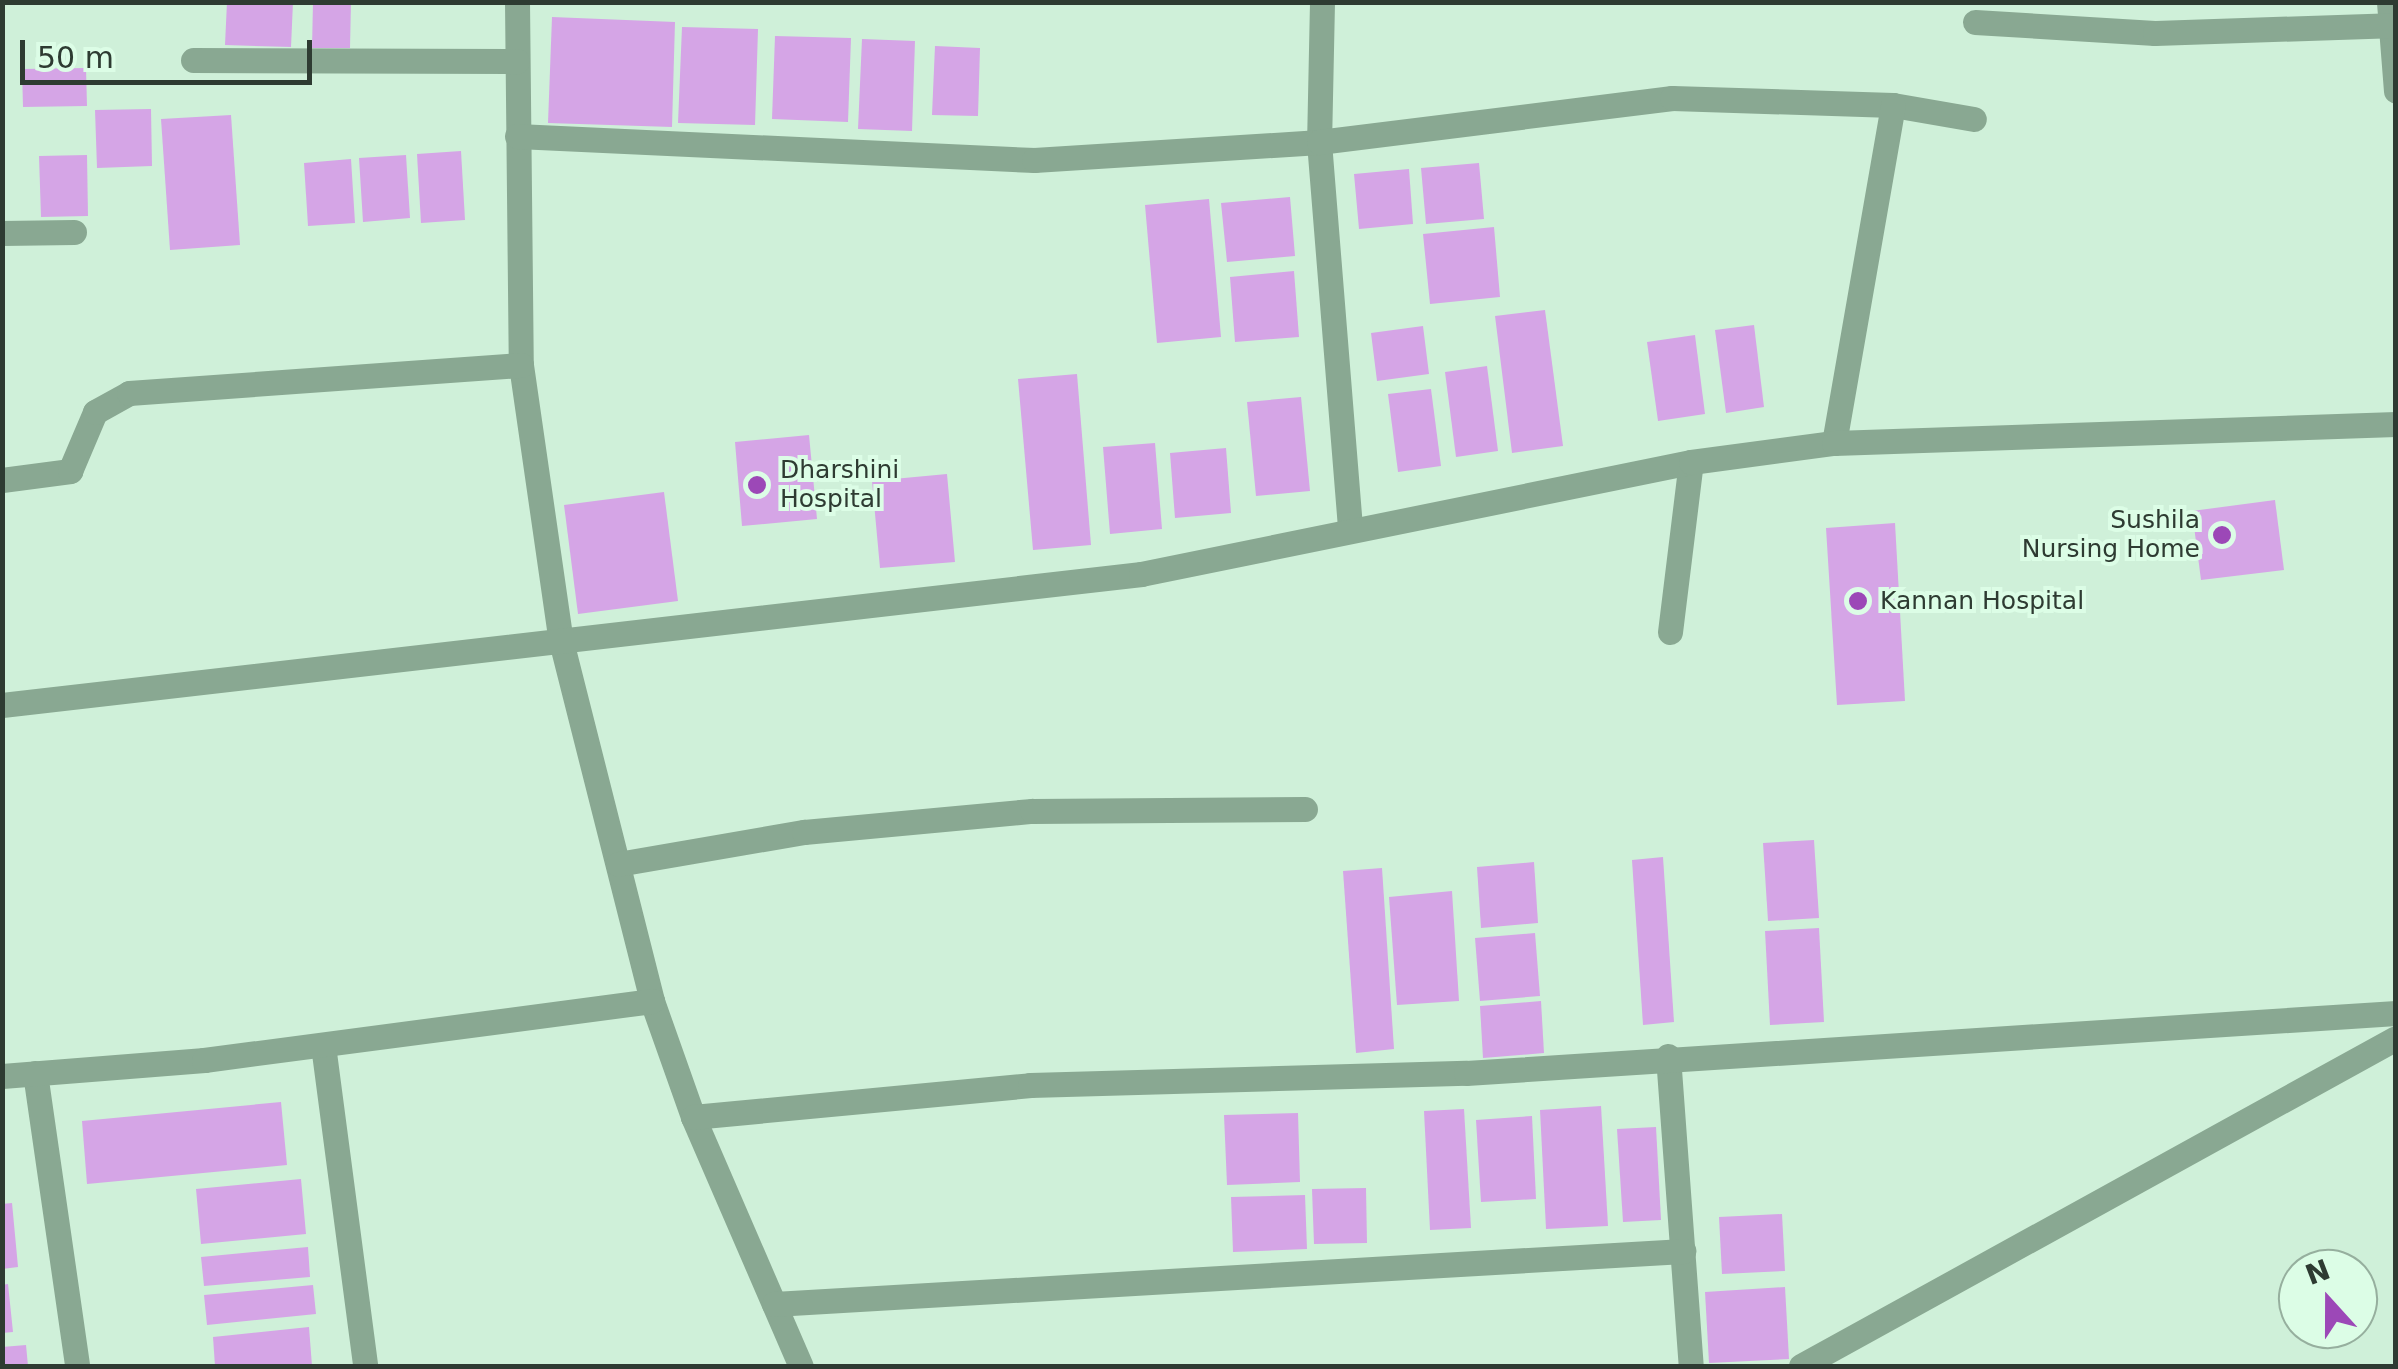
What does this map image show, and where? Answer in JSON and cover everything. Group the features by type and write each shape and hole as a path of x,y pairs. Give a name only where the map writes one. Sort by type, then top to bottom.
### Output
{"street":[{"path":"517,2 521,365 561,641 652,1001 692,1117 800,1366"},
{"path":"1322,2 1319,142 1350,527"},
{"path":"1975,22 2155,33 2389,14 2396,92"},
{"path":"194,60 517,62"},
{"path":"517,136 1034,160 1319,142 1672,98 1893,104 1974,120"},
{"path":"1834,443 1893,104"},
{"path":"2,233 74,232"},
{"path":"2,480 70,471 104,400 129,394 521,365"},
{"path":"2,705 1141,574 1350,527 1691,462 1834,443 2396,424"},
{"path":"1670,632 1691,462"},
{"path":"618,864 804,832 1032,811 1305,809"},
{"path":"2,1076 323,1045 652,1001"},
{"path":"692,1117 1030,1084 1466,1073 1668,1056 2396,1013"},
{"path":"1801,1366 2396,1038"},
{"path":"323,1045 365,1366"},
{"path":"1668,1056 1691,1366"},
{"path":"35,1073 77,1366"},
{"path":"774,1304 1683,1251"}],"building":[{"path":"227,2 293,2 291,47 225,45"},
{"path":"313,2 351,2 350,48 312,48"},
{"path":"552,17 675,22 672,127 548,123"},
{"path":"682,27 758,29 755,125 678,123"},
{"path":"775,36 851,38 848,122 772,119"},
{"path":"862,39 915,41 912,131 858,129"},
{"path":"935,46 980,48 978,116 932,115"},
{"path":"86,68 87,106 23,107 22,69"},
{"path":"151,109 152,166 97,168 95,110"},
{"path":"231,115 240,245 170,250 161,119"},
{"path":"461,151 465,220 421,223 417,154"},
{"path":"87,155 88,216 41,217 39,156"},
{"path":"406,155 410,218 363,222 359,158"},
{"path":"351,159 355,223 308,226 304,163"},
{"path":"1479,163 1484,219 1426,224 1421,168"},
{"path":"1409,169 1413,224 1359,229 1354,174"},
{"path":"1290,197 1295,256 1227,262 1221,203"},
{"path":"1209,199 1221,337 1157,343 1145,205"},
{"path":"1494,227 1500,297 1430,304 1423,234"},
{"path":"1294,271 1299,337 1235,342 1230,277"},
{"path":"1545,310 1563,446 1512,453 1495,316"},
{"path":"1754,325 1764,407 1726,413 1715,330"},
{"path":"1423,326 1429,374 1377,381 1371,333"},
{"path":"1695,335 1705,414 1658,421 1647,342"},
{"path":"1487,366 1498,451 1456,457 1445,372"},
{"path":"1077,374 1091,545 1033,550 1018,379"},
{"path":"1431,389 1441,466 1398,472 1388,394"},
{"path":"1301,397 1310,491 1256,496 1247,402"},
{"path":"809,435 817,519 742,526 735,442"},
{"path":"1155,443 1162,529 1110,534 1103,447"},
{"path":"1226,448 1231,513 1175,518 1170,453"},
{"path":"947,474 955,562 880,568 872,481"},
{"path":"664,492 678,601 578,614 564,505"},
{"path":"2275,500 2284,570 2201,580 2192,511"},
{"path":"1895,523 1905,701 1837,705 1826,528"},
{"path":"1814,840 1819,918 1768,921 1763,843"},
{"path":"1663,857 1674,1022 1643,1025 1632,860"},
{"path":"1534,862 1538,923 1481,928 1477,867"},
{"path":"1382,868 1394,1049 1356,1053 1343,871"},
{"path":"1452,891 1459,1001 1397,1005 1389,897"},
{"path":"1819,928 1824,1022 1770,1025 1765,931"},
{"path":"1535,933 1540,996 1480,1001 1475,938"},
{"path":"1541,1001 1544,1053 1483,1058 1480,1006"},
{"path":"281,1102 287,1165 87,1184 82,1121"},
{"path":"1601,1106 1608,1226 1546,1229 1540,1110"},
{"path":"1464,1109 1471,1228 1430,1230 1424,1111"},
{"path":"1298,1113 1300,1182 1227,1185 1224,1115"},
{"path":"1532,1116 1536,1199 1481,1202 1476,1120"},
{"path":"1656,1127 1661,1220 1623,1222 1617,1129"},
{"path":"301,1179 306,1234 201,1244 196,1189"},
{"path":"1366,1188 1367,1243 1314,1244 1312,1189"},
{"path":"1305,1195 1307,1249 1233,1252 1231,1197"},
{"path":"12,1203 18,1267 2,1269 2,1204"},
{"path":"1782,1214 1785,1271 1722,1274 1719,1217"},
{"path":"308,1247 310,1277 204,1286 201,1257"},
{"path":"8,1284 13,1332 2,1333 2,1285"},
{"path":"313,1285 316,1314 207,1325 204,1295"},
{"path":"1785,1287 1789,1359 1709,1363 1705,1292"},
{"path":"309,1327 312,1366 215,1366 213,1337"},
{"path":"26,1345 28,1366 2,1366 2,1347"}],"place":[{"name":"Dharshini Hospital","path":"757,485"},
{"name":"Sushila Nursing Home","path":"2222,535"},
{"name":"Kannan Hospital","path":"1858,601"}]}
